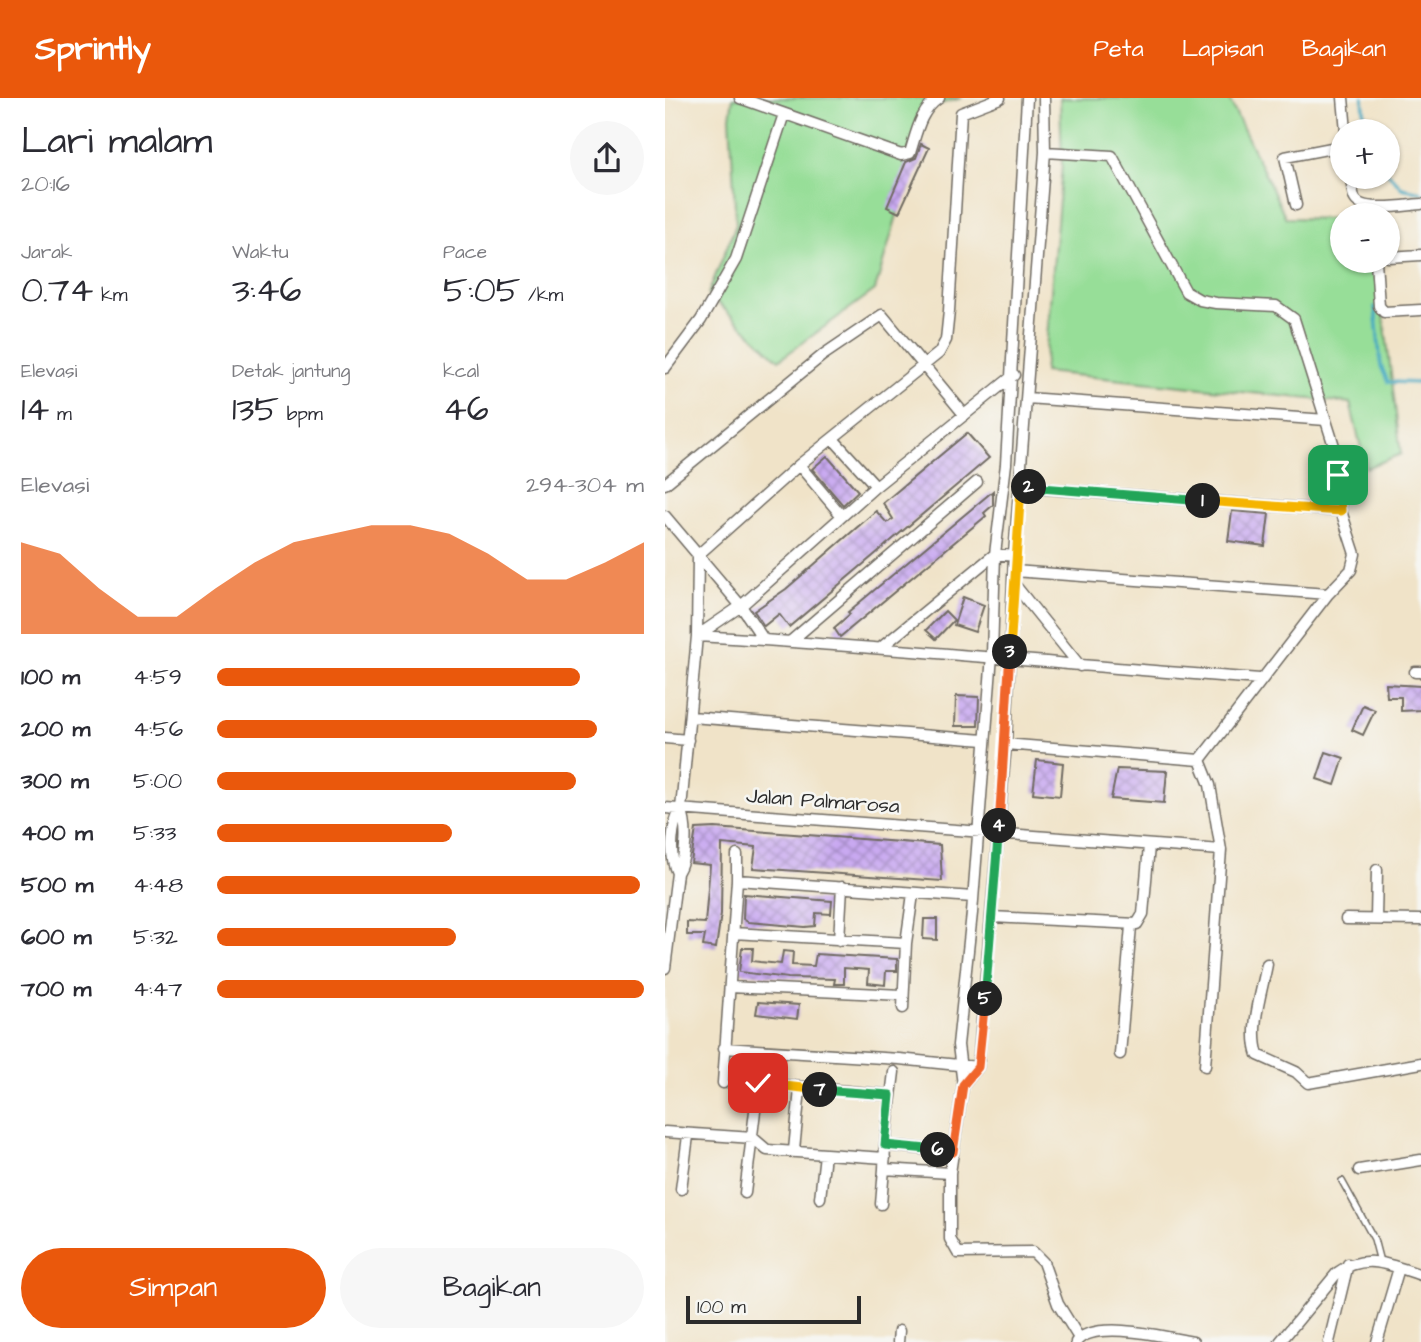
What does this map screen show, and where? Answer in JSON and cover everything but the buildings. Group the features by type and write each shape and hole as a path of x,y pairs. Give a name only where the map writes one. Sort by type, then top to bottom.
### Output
{"street":[{"path":"740,98 901,155 909,152 919,122 929,105 939,98"},
{"path":"665,968 674,827 681,809 691,717 697,636 698,555 799,465 834,440 939,353 946,340 961,113 1000,98"},
{"path":"1027,98 1006,464 995,554 992,656 958,1064 963,1085 950,1173 952,1247 958,1253 970,1255 1022,1250 1033,1252 1043,1262 1058,1304 1077,1340 1101,1330 1193,1342"},
{"path":"963,1085 978,1067 999,832 1006,744 1014,556 1045,152 1044,98"},
{"path":"1343,98 1345,119"},
{"path":"665,368 701,320 736,259 784,114"},
{"path":"1296,205 1285,157 1330,148"},
{"path":"1045,152 1112,156 1186,292 1200,300 1216,303 1276,306 1294,319 1334,446 1341,511 1355,554 1354,563 1260,679 1200,760"},
{"path":"1400,207 1421,204"},
{"path":"1400,257 1421,256"},
{"path":"1377,273 1379,306 1384,312 1421,310"},
{"path":"665,484 823,355 882,315 963,413"},
{"path":"697,636 741,606 876,485 963,413 1012,375 1027,375"},
{"path":"1027,398 1326,420"},
{"path":"834,440 876,485"},
{"path":"799,465 842,516"},
{"path":"791,641 977,482"},
{"path":"1021,487 1341,511"},
{"path":"665,516 741,606 764,640"},
{"path":"883,646 995,554 1014,556"},
{"path":"1014,571 1328,594"},
{"path":"1014,584 1080,666"},
{"path":"697,636 883,646 1080,666 1260,679"},
{"path":"691,717 983,740"},
{"path":"665,738 688,740"},
{"path":"1006,744 1200,760"},
{"path":"1200,760 1210,785 1221,850 1205,1066"},
{"name":"Jalan Palmarosa","path":"665,808 1221,850"},
{"path":"992,917 1131,926 1137,924 1143,914 1149,846"},
{"path":"723,1083 737,855"},
{"path":"1376,919 1377,870"},
{"path":"737,880 973,897"},
{"path":"839,940 842,887"},
{"path":"903,1008 906,943 913,894"},
{"path":"1346,919 1421,920"},
{"path":"1120,1054 1131,926"},
{"path":"733,933 906,943"},
{"path":"1267,964 1257,1013 1254,1044 1258,1055 1296,1072 1308,1083 1421,1063"},
{"path":"730,986 902,995"},
{"path":"725,1048 978,1067"},
{"path":"745,1193 761,1062"},
{"path":"881,1204 894,1072"},
{"path":"758,1083 800,1089 890,1095"},
{"path":"794,1150 800,1089"},
{"path":"665,1132 688,1136 753,1138 767,1150 794,1150 950,1173"},
{"path":"681,1189 688,1136"},
{"path":"885,1145 953,1152"},
{"path":"820,1198 825,1154"},
{"path":"1359,1170 1421,1160"},
{"path":"1280,1342 1336,1273 1349,1264 1380,1262 1421,1275"},
{"path":"1329,1342 1349,1264"},
{"path":"1377,1342 1399,1268"}],"lane":[{"path":"1342,1181 1374,1239 1380,1262"}],"green space":[{"path":"733,98 962,98 929,107 875,290 779,360 708,294 736,225 730,117"},
{"path":"1060,98 1229,99 1286,218 1330,219 1330,273 1378,273 1401,454 1366,468 1350,403 1044,372 1062,165"}],"waterway":[{"path":"1363,98 1365,119"},
{"path":"1400,186 1421,192"},
{"path":"1375,307 1381,366 1388,382 1421,383"}],"route":[{"path":"758,1083 800,1089 890,1095 885,1145 953,1152 960,1095 963,1085 978,1067 981,1046 1006,744 1014,556 1021,487 1341,511 1338,475"}]}
